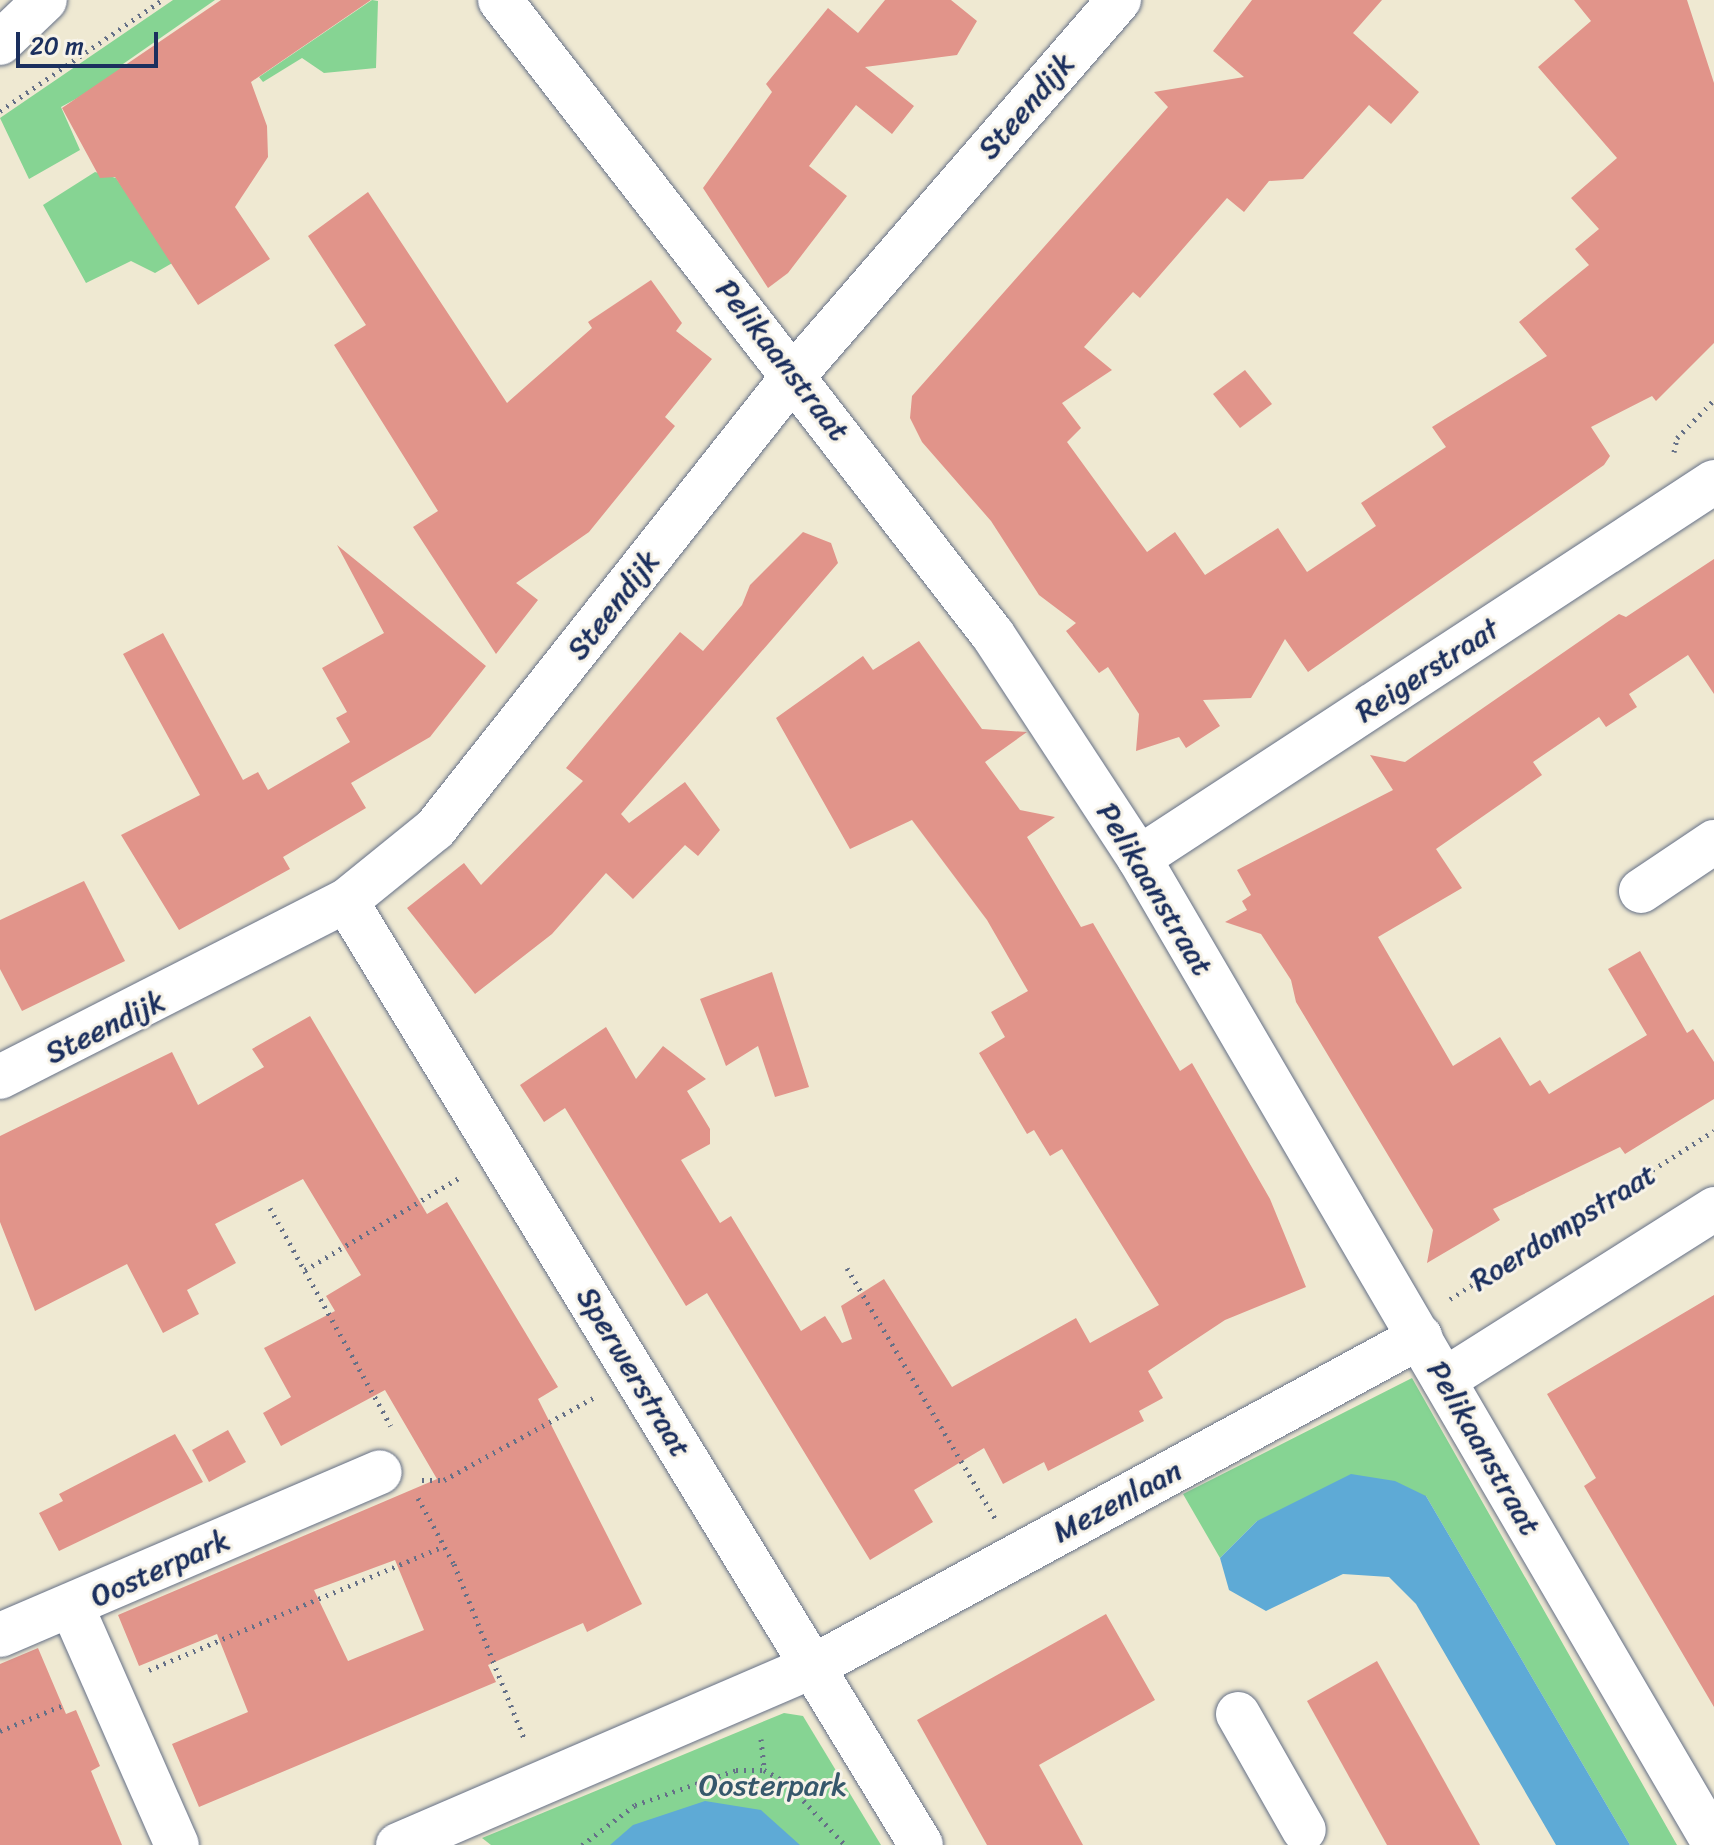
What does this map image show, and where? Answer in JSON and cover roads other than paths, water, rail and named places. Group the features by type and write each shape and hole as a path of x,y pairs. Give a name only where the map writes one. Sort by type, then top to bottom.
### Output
{"street":[{"path":"0,43 45,0"},
{"name":"Pelikaanstraat","path":"500,0 795,374 993,635 1139,858 1714,1843"},
{"name":"Steendijk","path":"0,1077 346,901 435,829 795,374 1119,0"},
{"name":"Reigerstraat","path":"1139,858 1714,482"},
{"path":"1641,891 1714,842"},
{"name":"Sperwerstraat","path":"346,901 921,1845"},
{"path":"1444,1380 1714,1209"},
{"name":"Mezenlaan","path":"814,1666 1416,1330"},
{"name":"Oosterpark","path":"0,1635 400,1476"},
{"name":"Oosterpark","path":"72,1607 177,1845"},
{"path":"398,1845 814,1666"},
{"path":"1238,1714 1298,1840"}],"water":[{"path":"1351,1474 1395,1481 1426,1496 1630,1845 1556,1845 1416,1604 1389,1577 1343,1574 1266,1611 1229,1590 1220,1558 1257,1521"},
{"path":"705,1801 761,1810 800,1845 610,1845 633,1825"}]}
